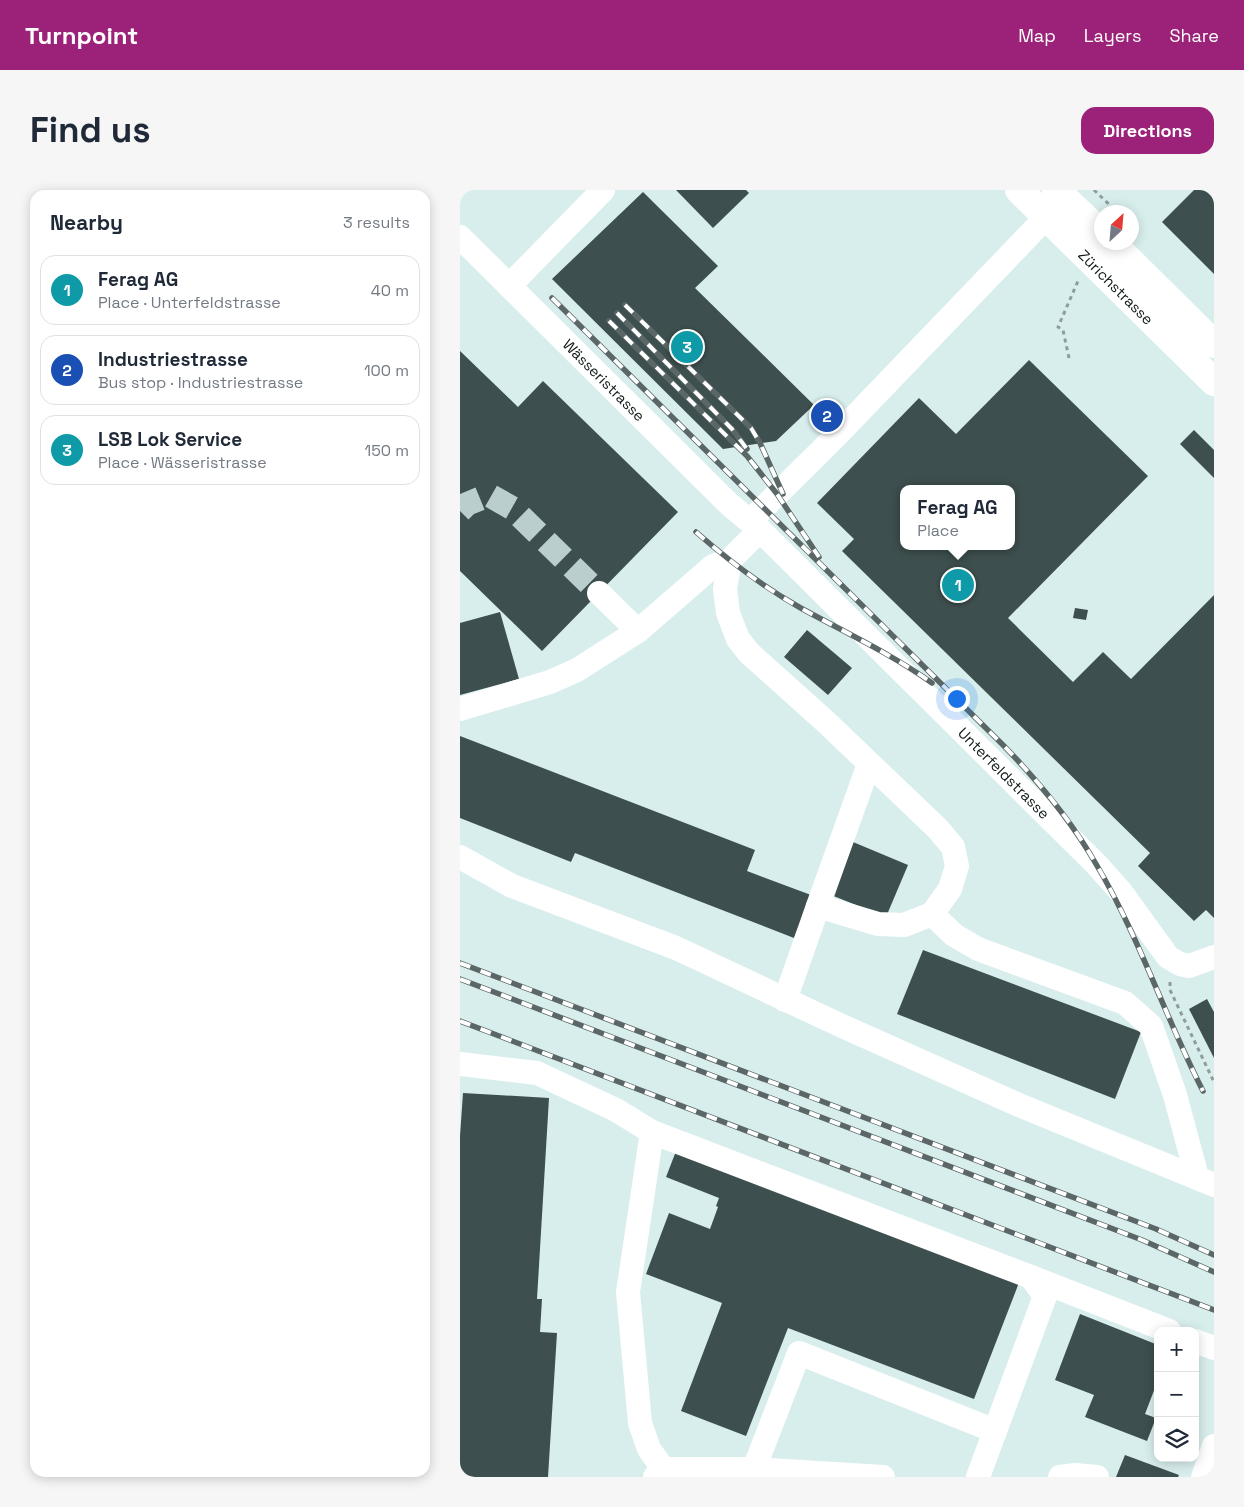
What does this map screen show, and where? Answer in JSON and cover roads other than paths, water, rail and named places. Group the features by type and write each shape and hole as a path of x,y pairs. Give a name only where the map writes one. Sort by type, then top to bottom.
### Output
{"main road":[{"name":"Zürichstrasse","path":"1020,190 1060,199 1094,227"},
{"name":"Zürichstrasse","path":"1060,199 1214,382"},
{"name":"Zürichstrasse","path":"1118,250 1214,344"}],"street":[{"path":"509,286 604,190"},
{"path":"818,906 878,924 904,925 932,914 950,889 957,866 953,847 938,829 749,653 738,639 726,600 725,578 730,560 755,526 836,436 1060,199"},
{"name":"Wässeristrasse","path":"460,237 729,504 755,526"},
{"name":"Unterfeldstrasse","path":"755,526 1097,865 1132,906 1166,954 1176,962 1189,966 1214,957"},
{"path":"460,709 550,682 577,670 638,631 713,566 730,560"},
{"path":"599,593 638,631"},
{"path":"785,1000 869,764"},
{"path":"460,857 512,886 676,948 785,1000 1018,1105 1206,1181"},
{"path":"932,914 954,935 978,949 1126,1003 1151,1026 1206,1181"},
{"path":"460,1064 537,1073 616,1110 652,1132 1159,1327"},
{"path":"652,1132 628,1292 640,1424 649,1449 662,1474 754,1469 883,1477"},
{"path":"978,1477 1045,1296 1031,1278"},
{"path":"1199,1342 1214,1348"},
{"path":"754,1469 799,1353 995,1431"},
{"path":"1203,1477 1214,1446"},
{"path":"1060,1477 1075,1475 1097,1477"}],"tunnel":[{"path":"460,511 467,504 489,495 512,508 599,593"}],"railway":[{"path":"552,298 1003,745 1054,802 1086,848 1126,919 1203,1091"},
{"path":"625,305 751,428 760,443 783,494"},
{"path":"617,313 732,429 747,449"},
{"path":"609,321 747,456 777,494 819,557"},
{"path":"696,532 772,590 799,607 883,652 932,683"},
{"path":"460,963 1156,1229 1214,1255"},
{"path":"460,979 1142,1240 1214,1272"},
{"path":"460,1021 1214,1310"}],"place":[{"name":"LSB Lok Service","path":"687,347"},
{"name":"Industriestrasse","path":"827,416"},
{"name":"Ferag AG","path":"958,585"}]}
